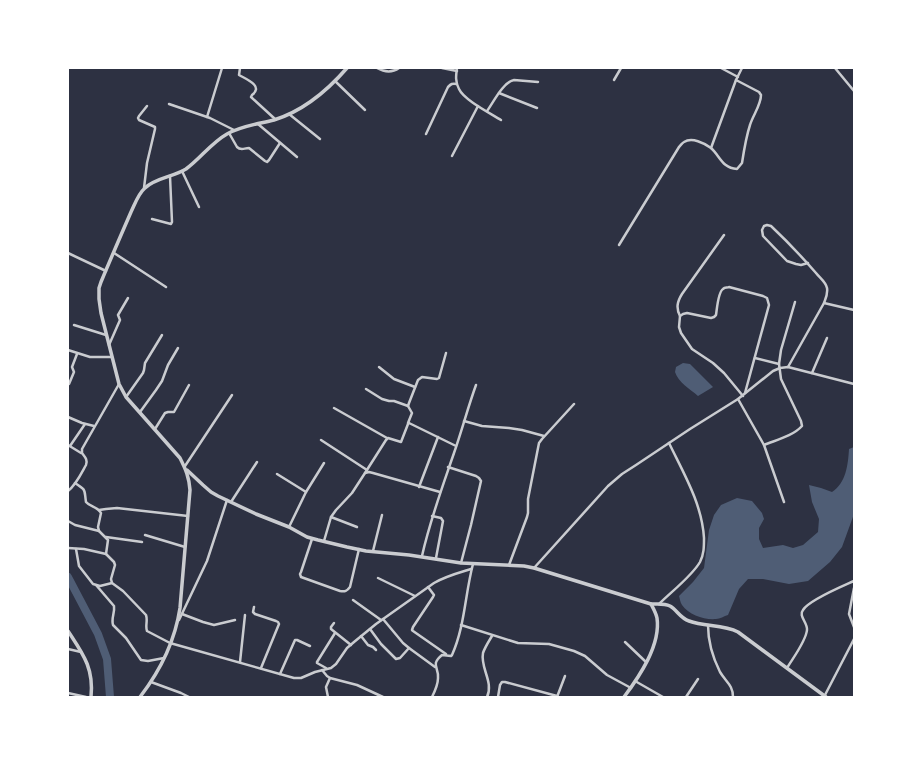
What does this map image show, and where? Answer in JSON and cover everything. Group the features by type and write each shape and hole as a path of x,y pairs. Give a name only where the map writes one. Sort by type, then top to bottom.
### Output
{"street":[{"path":"208,117 222,68"},
{"path":"240,68 239,75 251,82 255,87 256,90 252,97 275,119"},
{"path":"177,625 186,547 190,490 189,479 180,458 126,397 119,384 101,313 99,288 125,225 139,195 144,188 154,182 182,171 219,139 229,133 275,119 298,110 308,104 347,68"},
{"path":"377,68 382,71 392,72 399,68"},
{"path":"442,68 457,70 456,80 461,93 478,106 501,120"},
{"path":"614,80 621,68"},
{"path":"722,68 738,77"},
{"path":"711,148 736,80 742,68"},
{"path":"835,68 854,91"},
{"path":"335,80 365,110"},
{"path":"487,111 510,80 538,82"},
{"path":"619,245 679,146 684,142 696,140 702,142 711,148 720,159 732,168 737,169 742,163 748,130 760,102 761,95 759,92 736,80"},
{"path":"426,134 448,87 453,83 457,84"},
{"path":"499,93 537,108"},
{"path":"169,104 208,117 235,130"},
{"path":"144,188 147,163 155,129 155,127 139,120 138,118 147,106"},
{"path":"452,156 478,106"},
{"path":"289,114 320,139"},
{"path":"258,124 297,158"},
{"path":"229,133 239,149 249,148 267,162 280,143"},
{"path":"182,171 199,207"},
{"path":"152,219 168,224 171,224 172,222 170,176"},
{"path":"788,367 824,303 827,295 827,287 808,263 788,243 770,226 764,226 762,230 763,236 787,261 801,265 808,263"},
{"path":"724,235 682,294 678,302 677,307 680,316 679,327 681,333 692,349 713,363 744,395"},
{"path":"68,253 106,271"},
{"path":"114,253 166,287"},
{"path":"680,316 687,313 706,318 714,317 716,314 720,293 722,290 729,287 767,298 769,305 744,395"},
{"path":"109,346 120,320 118,315 128,298"},
{"path":"764,445 798,430 802,426 782,379 779,364 781,350 795,302"},
{"path":"824,303 854,310"},
{"path":"74,324 106,335"},
{"path":"126,397 143,373 145,364 162,335"},
{"path":"812,373 828,338"},
{"path":"140,412 159,386 168,364 178,348"},
{"path":"68,350 77,354 96,358 112,357"},
{"path":"408,406 418,380 422,377 439,378 446,353"},
{"path":"69,384 74,373 72,367 77,354"},
{"path":"755,358 779,364"},
{"path":"534,568 608,486 622,474 744,395 773,371 788,367 854,384"},
{"path":"379,368 394,379 415,387"},
{"path":"82,453 82,449 94,426 119,384"},
{"path":"155,429 165,413 174,412 189,385"},
{"path":"422,556 432,516 476,385"},
{"path":"334,408 388,438 401,442 412,413 408,406 382,399 366,389"},
{"path":"185,468 232,395"},
{"path":"738,399 764,445 784,502"},
{"path":"509,566 528,513 528,499 538,447 542,438 574,404"},
{"path":"68,417 94,426"},
{"path":"464,421 482,426 522,430 544,436"},
{"path":"408,424 409,423 456,446"},
{"path":"68,491 75,483 87,462 82,453 69,445 85,424"},
{"path":"419,486 438,437"},
{"path":"324,542 330,517 352,493 388,438"},
{"path":"320,440 366,472 440,492"},
{"path":"659,604 694,570 704,553 702,522 695,497 669,444"},
{"path":"140,697 156,674 164,658 177,625 207,561 229,501 257,462"},
{"path":"289,527 306,492 324,463"},
{"path":"448,467 476,476 481,481 461,563"},
{"path":"185,468 211,492 312,539 347,548 422,556 461,563 534,568 651,604 666,604 672,607 683,618 694,623 732,629 738,632 826,696 854,639"},
{"path":"277,474 306,492"},
{"path":"75,483 85,491 86,502 102,513 98,524 99,531"},
{"path":"99,510 117,508 188,516"},
{"path":"373,551 382,516"},
{"path":"432,516 441,518 443,521 436,558"},
{"path":"330,517 357,527"},
{"path":"68,521 75,525 99,531 106,537 108,540 106,554"},
{"path":"145,535 186,547"},
{"path":"106,537 142,542"},
{"path":"312,539 300,572 301,577 344,592 350,587 359,549"},
{"path":"68,548 90,550 106,554 114,562 115,565 111,579 112,583 146,615 146,632 170,644 294,678 301,678 331,668 361,636 415,596 442,578 472,569"},
{"path":"76,549 80,566 93,584 114,606 112,619 113,625 126,638 142,660 148,662 164,658"},
{"path":"432,697 438,679 435,667 436,661 444,654 450,656 453,653 461,625 473,564"},
{"path":"378,578 415,596"},
{"path":"787,668 807,631 807,626 802,616 803,609 815,600 854,581"},
{"path":"96,586 112,583"},
{"path":"428,587 434,595 412,630 448,656"},
{"path":"854,588 850,614 854,627"},
{"path":"353,600 382,620 409,648 435,667"},
{"path":"624,697 635,682 652,649 657,628 657,618 651,604"},
{"path":"254,607 253,612 255,614 276,621 279,624 261,668"},
{"path":"182,614 214,625 235,620"},
{"path":"240,662 245,615"},
{"path":"334,622 330,627 331,629 351,645"},
{"path":"461,625 518,643 549,644 574,651 592,661 607,675 631,688"},
{"path":"708,625 711,645 718,666 732,688 733,697"},
{"path":"370,629 381,644 396,659 400,658 409,648"},
{"path":"68,630 86,658 91,673 91,697"},
{"path":"327,669 317,662 335,633"},
{"path":"361,636 368,645 376,650"},
{"path":"487,697 489,684 485,674 483,656 485,648 492,636"},
{"path":"280,674 295,640 310,646"},
{"path":"625,642 646,662"},
{"path":"68,649 82,652"},
{"path":"322,670 330,678 357,685 384,697"},
{"path":"498,697 500,684 502,682 557,696 565,676"},
{"path":"328,697 326,688 330,678"},
{"path":"686,697 698,679"},
{"path":"151,682 189,697"},
{"path":"635,682 663,697"},
{"path":"68,693 86,697"}],"water":[{"path":"683,363 690,364 713,387 698,396 679,379 675,372 676,367"},
{"path":"854,447 854,514 842,547 830,562 808,581 789,584 763,579 748,579 739,589 728,615 719,619 702,618 685,609 681,604 679,596 704,568 709,530 714,515 721,505 737,498 752,501 762,513 764,519 759,528 759,539 763,548 783,545 793,548 803,545 818,532 819,519 812,502 809,485 832,492 837,488 845,473 849,449"}],"waterway":[{"path":"68,577 98,634 107,659 110,697"}]}
